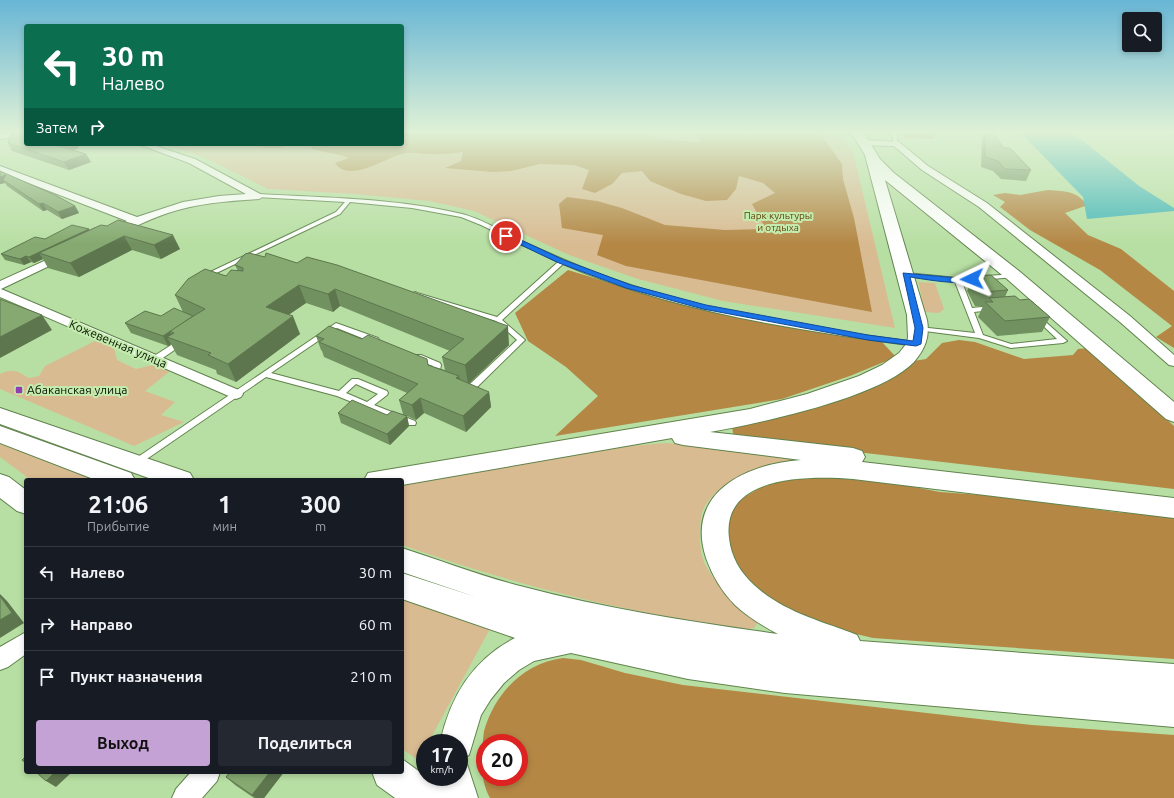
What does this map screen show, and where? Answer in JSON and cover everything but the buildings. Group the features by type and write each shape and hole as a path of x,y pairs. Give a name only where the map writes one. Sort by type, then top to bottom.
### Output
{"main road":[{"path":"389,478 724,423 816,399 860,383 892,368 907,357 918,336 906,275 873,169"},
{"path":"882,169 898,184 1013,275 1043,304 1174,414"},
{"path":"0,416 128,472"},
{"path":"0,434 128,472 168,478"},
{"path":"630,438 652,436 693,438 1174,496"},
{"path":"907,661 866,652 813,635 774,616 742,593 731,581 724,568 715,544 714,519 718,509 725,500 746,485 769,475 784,471 814,469 882,474 1174,508"},
{"path":"0,484 24,502"},
{"path":"404,561 522,600 595,618 670,633 786,650 907,661 1174,680"},
{"path":"404,587 511,623 585,642 688,662 785,677 1174,710"},
{"path":"459,734 463,719 471,701 495,670 510,657 543,642 585,642"},
{"path":"393,774 425,798"},
{"path":"456,786 459,798"}],"street":[{"path":"1,169 135,220"},
{"path":"208,169 259,196"},
{"path":"927,169 984,205 1125,319 1174,362"},
{"path":"99,237 135,220 180,204 225,197 259,196"},
{"path":"0,286 71,251"},
{"name":"Кожевенная улица","path":"0,293 236,394"},
{"path":"0,660 24,643"},
{"path":"186,798 206,774"}],"lane":[{"path":"259,196 421,207 464,216 561,262 629,287 721,311 868,337 980,336 1011,346 1063,341 1030,311"},
{"path":"202,282 206,277 338,213 348,201"},
{"path":"260,250 267,254"},
{"path":"251,261 260,250"},
{"path":"498,320 561,262"},
{"path":"906,275 958,280 1013,275"},
{"path":"958,280 980,336"},
{"path":"408,354 437,365 436,376 470,389 521,340 498,320 409,292"},
{"path":"970,310 1001,308"},
{"path":"128,472 236,394 336,325 386,345"},
{"path":"154,360 188,339"},
{"path":"265,374 340,394 412,423"},
{"path":"340,394 355,381 384,393 369,405"}],"green space":[{"name":"Парк культуры и отдыха","path":"228,169 857,169 895,328 723,301 638,279 569,255 474,211 429,201 355,194 268,189"},
{"path":"343,169 362,169 359,170 350,171"},
{"path":"460,169 518,169 493,172"},
{"path":"587,169 842,169 843,179 854,218 872,312 626,266 597,255 603,235 562,228 559,204 567,197 597,201 622,208 665,225 725,230 766,229 752,204 775,193 763,183 739,176 736,189 727,200 706,201 681,194 650,181 642,171 622,173 612,184 595,193 582,189 589,170"},
{"path":"1048,190 1074,194 1083,200 1088,205 1065,213 1088,235 1121,249 1174,291 1174,348 1156,337 1172,326 1100,270 1030,230 1000,207 1005,202 993,195 1005,193 1020,195"},
{"path":"568,270 668,301 711,312 882,342 896,357 850,376 782,399 555,436 598,396 566,367 528,341 515,313"},
{"path":"917,282 935,283 944,309 939,313 924,312 919,284"},
{"path":"99,339 113,344 117,360 136,369 157,364 169,372 145,391 175,402 161,415 184,422 134,446 0,389 0,374 15,371 29,378 39,376 45,366"},
{"path":"959,340 975,342 1024,359 1073,355 1078,349 1088,348 1174,426 1174,489 736,438 733,433 732,426 907,362 926,359 942,343"},
{"path":"666,443 821,457 752,471 738,477 717,491 703,510 700,537 701,551 704,561 710,573 722,588 736,603 758,622 754,628 748,629 704,623 572,596 487,573 404,546 404,483 631,446"},
{"path":"0,444 57,462 96,478 28,478 0,457"},
{"path":"817,476 904,485 940,492 995,496 1115,512 1174,517 1174,659 873,638 818,625 758,592 731,559 725,533 728,513 741,499 760,488 783,480"},
{"path":"404,596 491,627 433,734 416,734 416,759 404,750"},
{"path":"563,658 581,660 625,673 683,685 1032,725 1174,735 1174,798 490,798 485,786 528,786 528,734 484,734 489,717 504,693 513,682 536,666"}],"water":[{"path":"1056,169 1118,169 1139,186 1174,208 1174,211 1087,219 1083,197"}],"place":[{"name":"Абаканская улица","path":"19,390"}],"route":[{"path":"506,236 561,262 629,287 721,311 916,344 919,328 906,275 958,280 972,279"}]}
